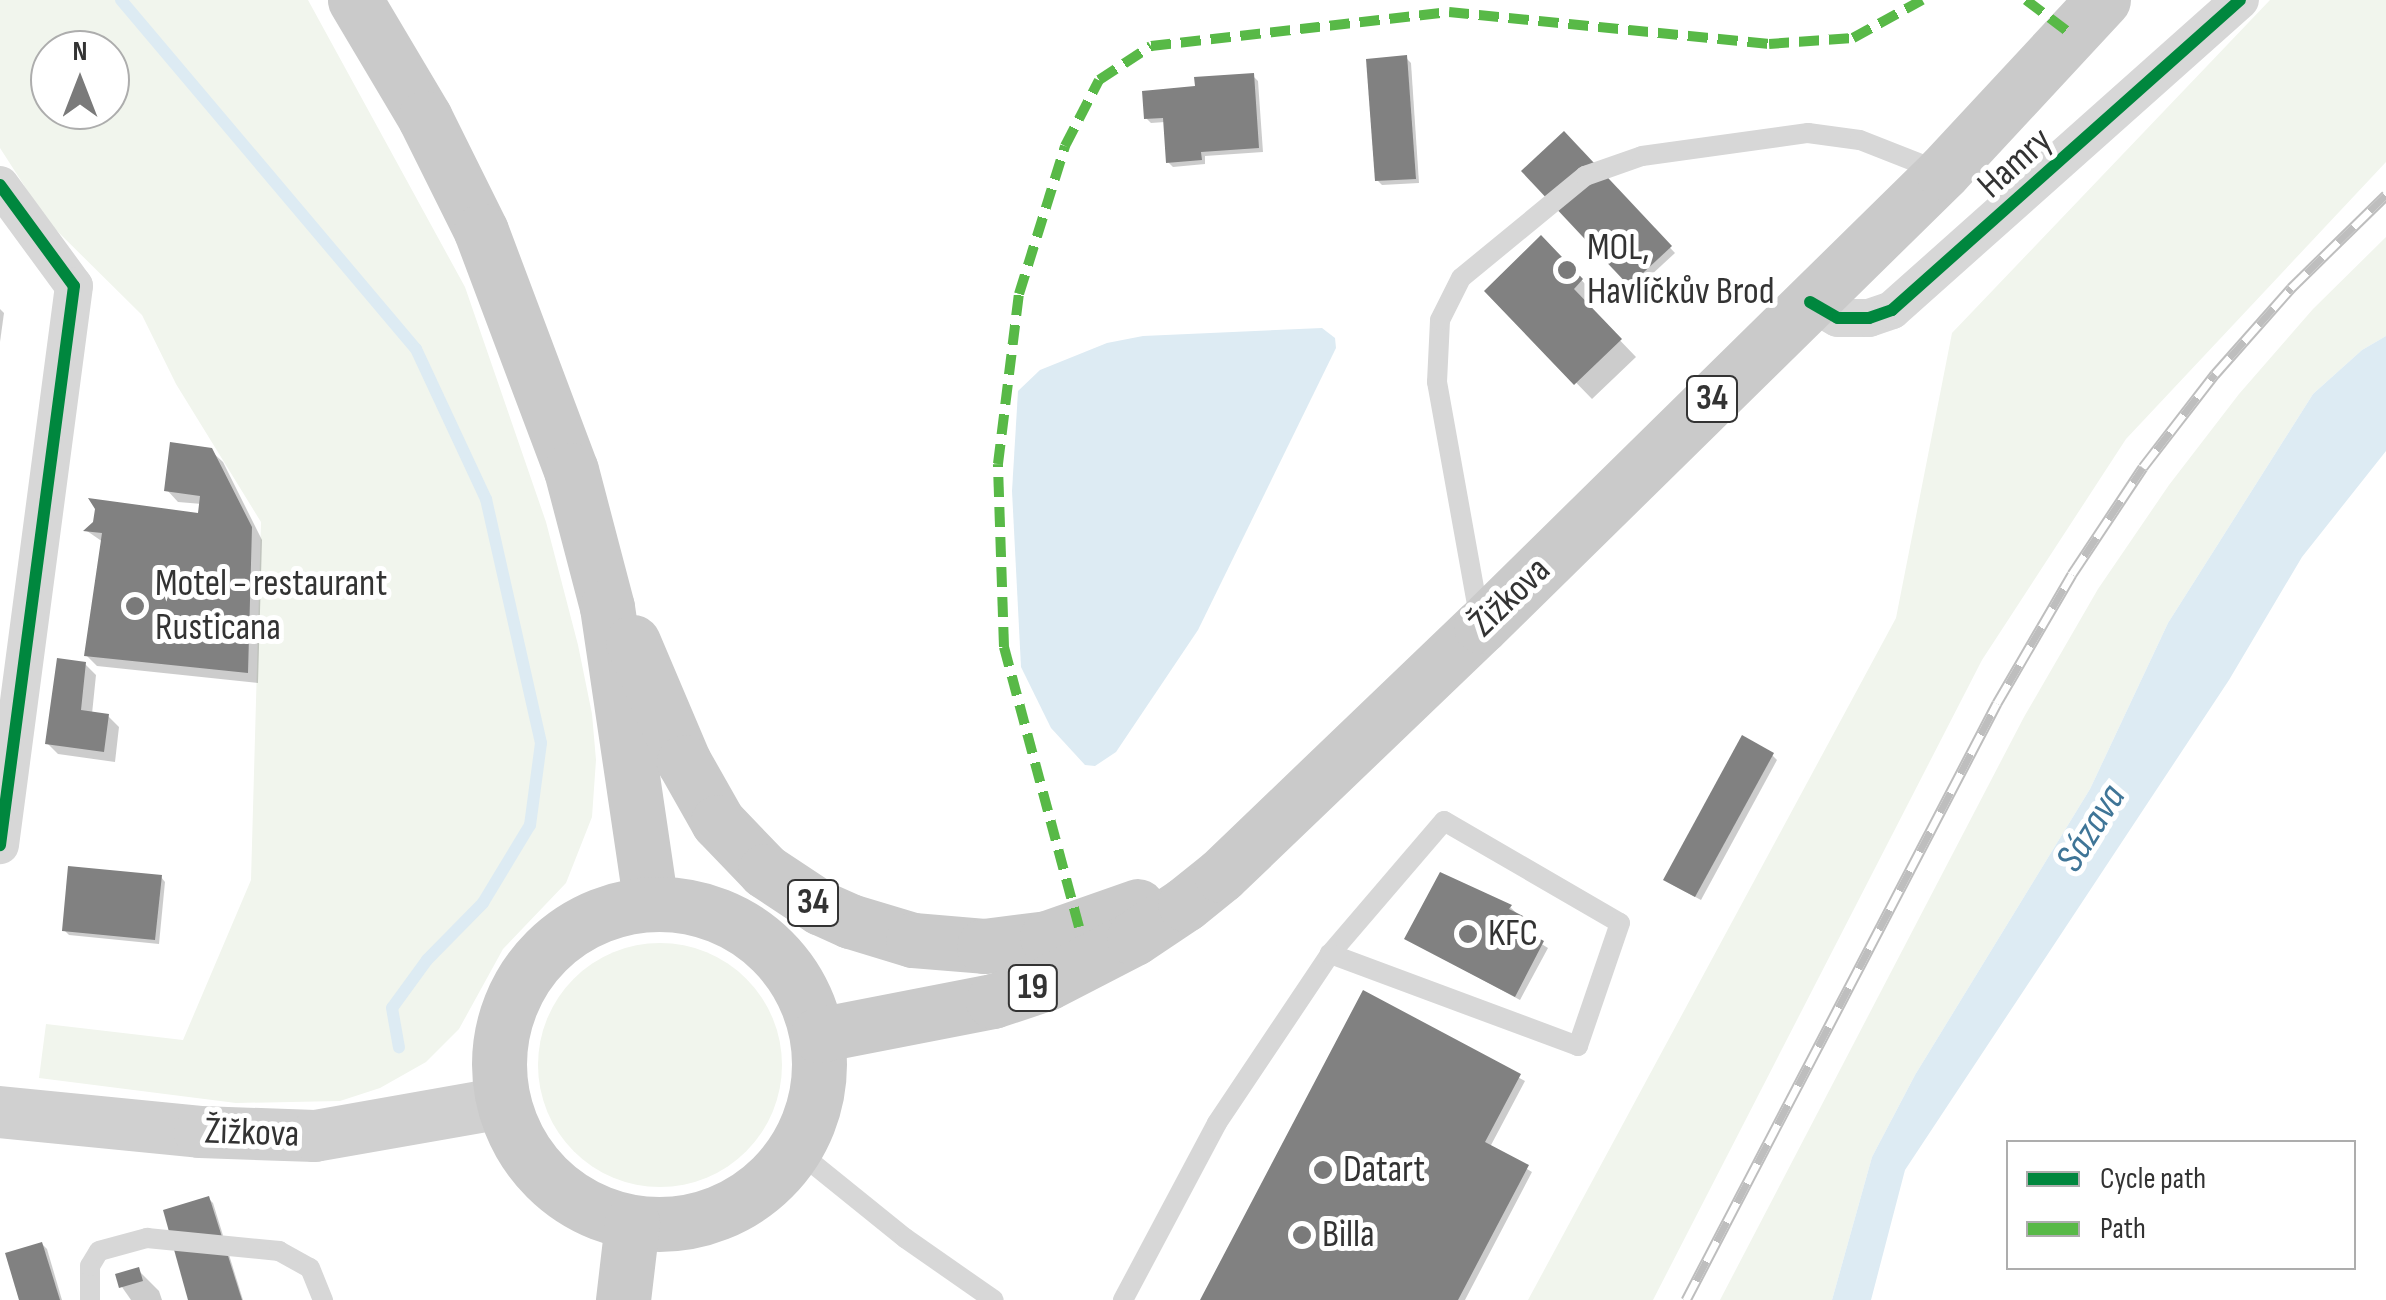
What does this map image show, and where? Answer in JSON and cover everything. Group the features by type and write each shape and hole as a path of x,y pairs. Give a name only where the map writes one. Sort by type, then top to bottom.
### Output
{"main road":[{"name":"34","path":"355,0 425,118 480,230 544,391 594,549 618,665 651,904"},
{"name":"Žižkova","path":"818,1035 993,1001 1047,983 1134,938 1221,876 1943,172 2103,0"},
{"name":"34","path":"594,549 700,793 740,850 821,908 914,940 984,946 1047,938 1221,876"},
{"name":"34","path":"651,904 716,914 758,939 792,975 808,1004 818,1035 820,1074 812,1114 796,1150 772,1179 742,1202 708,1218 670,1225 632,1223 588,1209 550,1182 520,1146 503,1103 500,1040 521,982 563,936 590,919 651,904"},
{"name":"Žižkova","path":"0,1112 200,1132 315,1136 503,1103"},
{"path":"623,1300 632,1223"}],"street":[{"name":"Hamry","path":"1810,302 1838,318 1869,318 1892,310 2240,0"},
{"path":"0,184 74,286 0,845"}],"lane":[{"path":"1480,626 1436,382 1440,320 1460,278 1585,176 1642,156 1808,133 1836,134 1943,172"},
{"path":"1123,1300 1217,1123 1330,954 1444,821 1620,923 1578,1046 1330,954"},
{"path":"796,1150 906,1238 994,1300"},
{"path":"90,1300 90,1266 99,1251 148,1238 279,1251 310,1268 323,1300"}],"shaded area":[{"path":"0,0 308,0 465,287 546,522 578,645 592,714 596,760 592,817 566,883 503,949 459,1029 426,1062 380,1088 340,1101 236,1103 39,1078 46,1024 183,1040 251,880 261,522 176,384 142,315 47,221 0,148"},
{"path":"2270,0 2386,0 2386,162 2126,439 1982,660 1653,1300 1528,1300 1896,618 1952,333"},
{"path":"2386,237 2386,336 2362,350 2313,394 2168,623 2090,789 1915,1075 1872,1157 1832,1300 1720,1300 2024,717 2098,589 2169,485 2239,394 2313,309"},
{"path":"660,943 707,952 746,979 773,1018 782,1065 773,1112 746,1151 707,1178 660,1187 613,1178 574,1151 547,1112 538,1065 547,1018 574,979 613,952"}],"water":[{"path":"1322,328 1335,338 1336,348 1198,630 1116,752 1095,766 1085,765 1051,728 1021,667 1012,491 1018,391 1040,370 1107,343 1143,336"},
{"name":"Sázava","path":"2386,336 2386,451 2302,557 2229,680 1905,1170 1871,1300 1832,1300 1872,1157 1915,1075 2090,789 2168,623 2313,394 2362,350"}],"building":[{"path":"1407,55 1416,179 1375,181 1366,59"},
{"path":"1254,73 1259,148 1201,152 1202,160 1166,163 1163,118 1144,119 1142,91 1195,86 1194,77"},
{"path":"1564,131 1672,246 1629,286 1521,171"},
{"path":"1541,235 1583,279 1574,289 1622,339 1574,385 1484,291"},
{"path":"170,442 212,448 252,527 248,673 84,656 102,533 83,531 93,522 95,509 88,498 198,513 200,496 164,491"},
{"path":"57,658 86,662 81,710 109,714 104,752 45,744"},
{"path":"1742,735 1774,753 1695,897 1663,880"},
{"path":"68,866 162,875 155,940 62,931"},
{"name":"KFC","path":"1440,872 1512,905 1509,909 1525,917 1519,928 1544,941 1515,997 1404,939"},
{"path":"1363,990 1521,1074 1485,1142 1529,1165 1458,1300 1200,1300"},
{"path":"209,1196 242,1300 188,1300 163,1210"},
{"path":"42,1242 60,1300 19,1300 5,1253"},
{"path":"139,1267 143,1281 119,1288 115,1274"}],"waterway":[{"path":"121,0 416,349 486,499 541,743 530,825 483,903 427,960 392,1008 399,1047"}],"railway":[{"path":"1686,1300 1997,703 2072,574 2143,467 2215,374 2291,288 2386,195"}],"marked path":[{"path":"1079,927 1004,647 998,464 1019,294 1065,146 1099,80 1151,46 1449,12 1769,44 1853,38 1922,0"},
{"path":"2026,0 2071,34"}],"cycle path":[{"path":"1810,302 1838,318 1869,318 1892,310 2240,0"},
{"path":"0,185 74,286 0,845"}],"place":[{"name":"MOL, Havlíčkův Brod","path":"1567,270"},
{"name":"Motel - restaurant Rusticana","path":"135,606"},
{"name":"KFC","path":"1468,934"},
{"name":"Datart","path":"1323,1170"},
{"name":"Billa","path":"1302,1235"}]}
